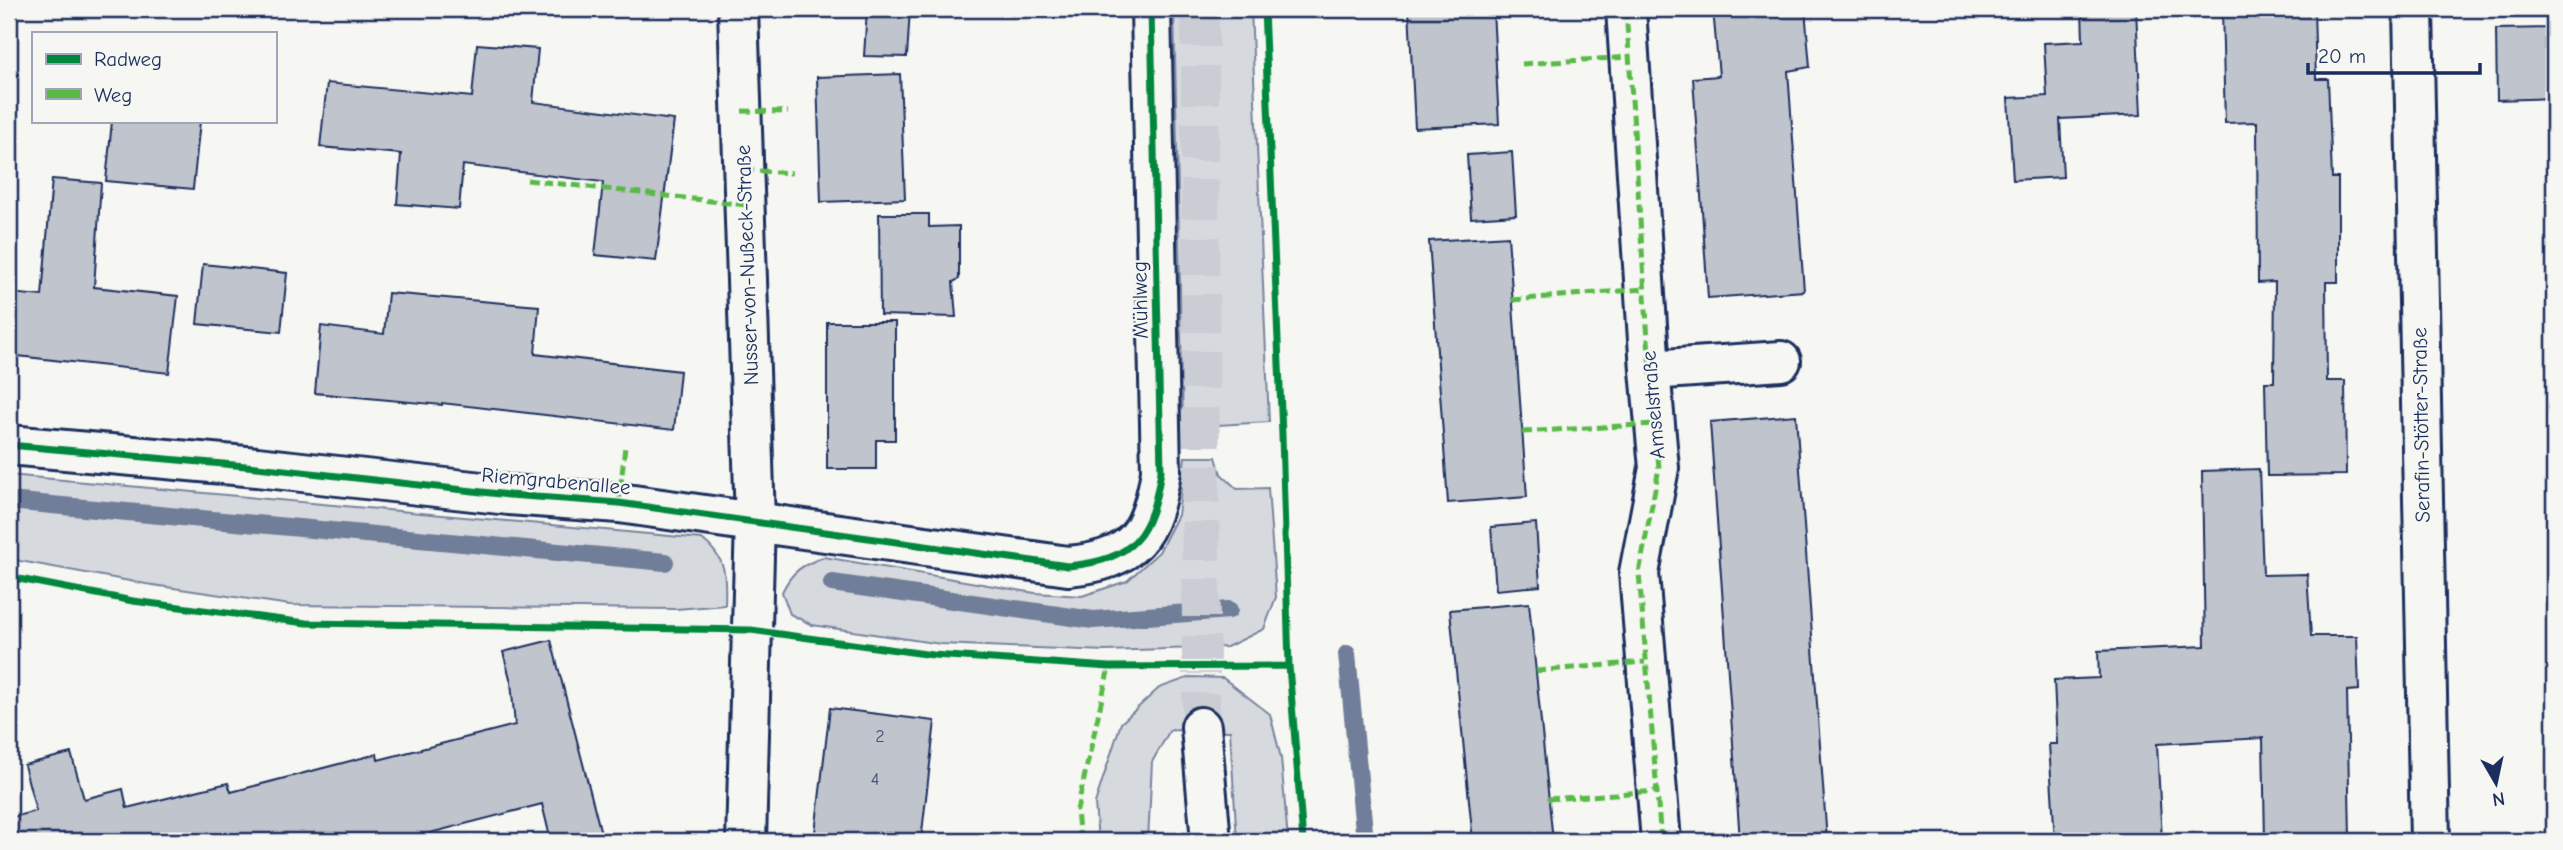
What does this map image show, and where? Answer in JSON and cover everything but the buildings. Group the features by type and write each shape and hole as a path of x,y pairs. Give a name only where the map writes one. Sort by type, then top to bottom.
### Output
{"street":[{"name":"Nusser-von-Nußeck-Straße","path":"738,9 755,521 746,841"},
{"name":"Mühlweg","path":"1098,563 1129,548 1146,527 1157,496 1161,471 1151,9"},
{"name":"Amselstraße","path":"1626,9 1659,468 1639,573 1661,841"},
{"name":"Serafin-Stötter-Straße","path":"2413,9 2430,841"},
{"path":"1650,370 1780,361"},
{"name":"Riemgrabenallee","path":"9,445 257,467 509,495 619,503 1068,566 1098,563"},
{"path":"1200,727 1211,841"}],"shaded area":[{"path":"1174,9 1251,9 1269,422 1183,427"},
{"path":"1185,457 1216,457 1221,474 1237,489 1268,488 1276,597 1264,629 1227,647 1105,651 941,644 812,625 790,614 782,592 786,585 798,570 824,557 1035,593 1082,596 1127,581 1159,552 1178,515"},
{"path":"9,475 702,539 721,561 725,605 676,609 290,605 146,584 9,559"},
{"path":"1190,677 1223,678 1270,714 1281,758 1288,841 1237,841 1230,731 1170,730 1152,762 1148,841 1098,841 1095,803 1121,723 1159,688"}],"waterway":[{"path":"9,501 665,562"},
{"path":"832,583 1093,620 1229,610"},
{"path":"1347,654 1365,841"}],"tunnel":[{"path":"1200,9 1201,727"}],"marked path":[{"path":"1626,9 1659,468 1639,573 1661,841"},
{"path":"1522,64 1629,57"},
{"path":"742,111 788,112"},
{"path":"744,170 792,173"},
{"path":"527,180 746,205"},
{"path":"1512,300 1644,289"},
{"path":"1522,432 1654,424"},
{"path":"619,503 625,446"},
{"path":"1536,671 1645,662"},
{"path":"1080,841 1077,810 1109,667"},
{"path":"1548,799 1657,791"}],"cycle path":[{"path":"9,445 257,467 509,495 619,503 1068,566 1109,558 1124,550 1145,528 1152,512 1161,471 1151,9"},
{"path":"1264,9 1289,666 1303,841"},
{"path":"9,577 133,601 306,623 751,630 933,655 1109,667 1289,666"}]}
